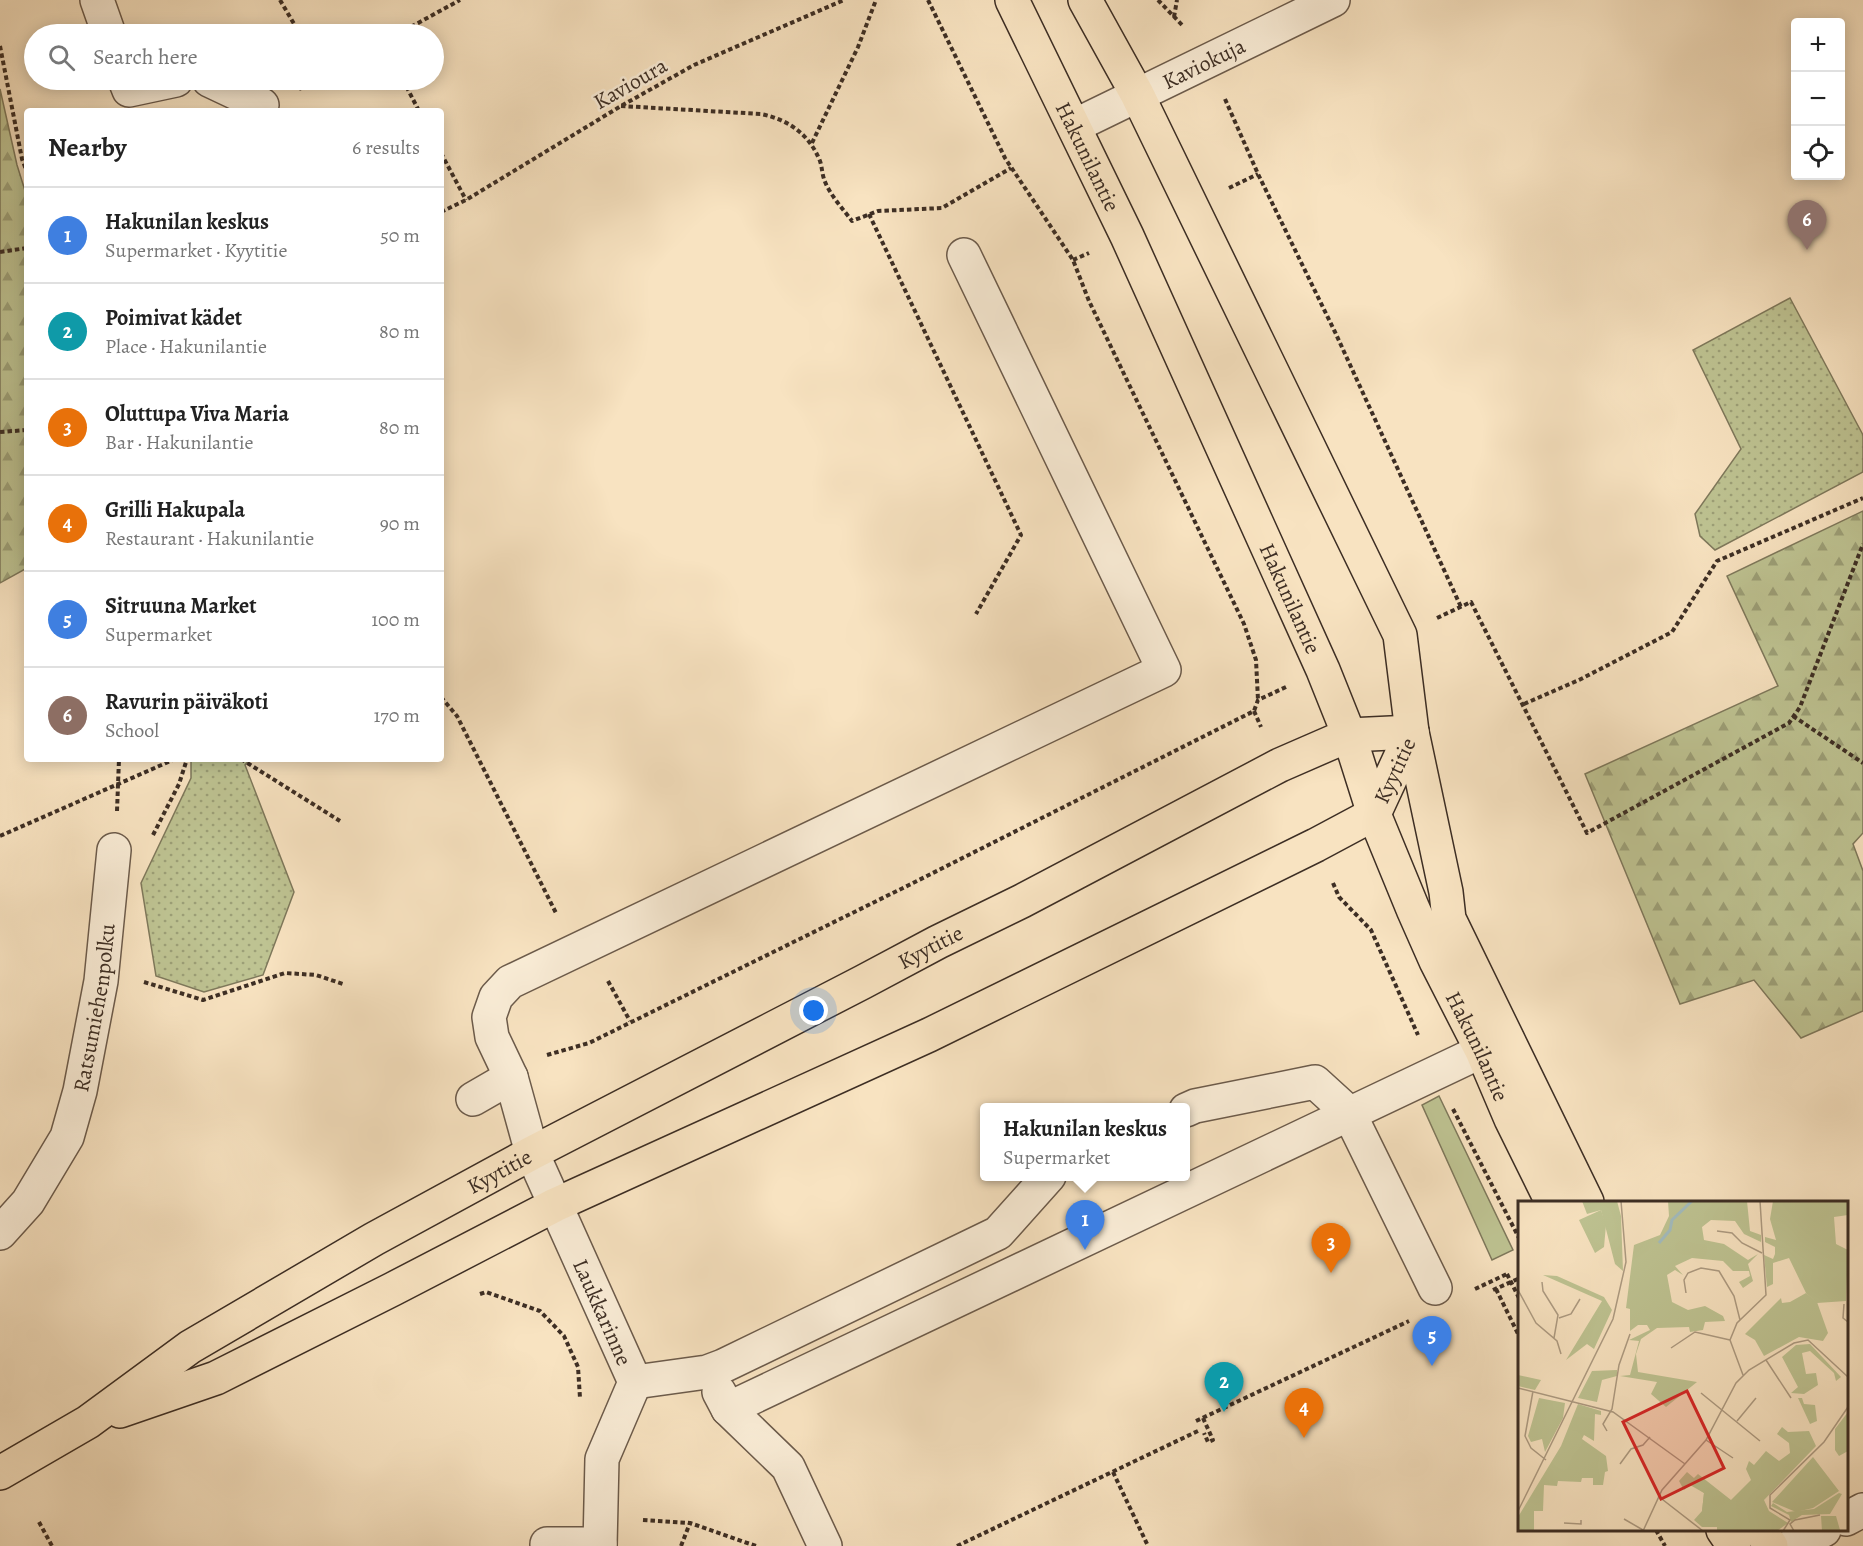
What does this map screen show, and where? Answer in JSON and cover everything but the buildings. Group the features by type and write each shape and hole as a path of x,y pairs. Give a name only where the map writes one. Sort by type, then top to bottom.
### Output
{"main road":[{"name":"Hakunilantie","path":"1012,0 1128,236 1323,670 1349,735 1374,814 1436,961 1494,1045 1586,1201"},
{"name":"Hakunilantie","path":"1085,0 1137,94 1401,635 1412,732 1446,892 1449,919 1494,1045 1511,1119 1551,1201"},
{"name":"Kyytitie","path":"0,1473 88,1422 190,1347 374,1239 532,1153 938,942 1022,901 1280,765 1349,735 1412,732 1374,814 1316,845 929,1035 555,1205 216,1378 88,1422"},
{"path":"1724,1531 1734,1546"},
{"path":"1761,1531 1771,1546"}],"street":[{"path":"97,0 105,24"},
{"name":"Kaviokuja","path":"1074,126 1205,62 1314,4"},
{"path":"230,90 262,105"},
{"name":"Laukkarinne","path":"600,1545 602,1459 634,1382 532,1153 511,1077 492,1037 489,1017 496,997 510,982 1164,670 964,255"},
{"name":"Ratsumiehenpolku","path":"0,1233 27,1202 67,1137 80,1091 101,981 114,850"},
{"path":"728,1409 1494,1045"},
{"path":"473,1099 511,1077"},
{"path":"1190,1108 1315,1082 1349,1113 1450,1291"},
{"path":"634,1382 707,1372 723,1366 998,1233 1045,1181"},
{"path":"707,1372 728,1409 788,1467 825,1546"},
{"path":"1848,1518 1863,1510"},
{"path":"1791,1546 1822,1531"},
{"path":"547,1544 600,1545"}],"path":[{"path":"280,0 294,24"},
{"path":"416,24 460,0"},
{"name":"Kavioura","path":"444,211 466,200 621,106 694,65 844,0"},
{"path":"812,143 858,47 876,0"},
{"path":"511,1077 545,1055 589,1043 1254,711 1258,700 1256,660 1244,624 1089,301 1073,260 1011,168 928,0"},
{"path":"1158,0 1188,31 1224,98 1258,174 1335,332 1461,607"},
{"path":"1174,18 1177,0"},
{"path":"0,46 24,164"},
{"path":"408,90 417,108"},
{"path":"621,106 779,118 793,126 812,143 824,180 852,222 878,211 942,208 1011,168"},
{"path":"444,159 466,200"},
{"path":"869,214 1021,535 976,614"},
{"path":"0,252 24,248"},
{"path":"0,432 24,430"},
{"path":"1524,705 1579,680 1672,632 1717,561 1863,498"},
{"path":"1401,635 1471,602 1587,833 1789,723 1800,707 1863,544"},
{"path":"1258,700 1323,670"},
{"path":"444,701 457,716 566,932 587,945 630,1021"},
{"path":"1254,711 1280,765"},
{"path":"1793,716 1863,763"},
{"path":"114,850 119,762"},
{"path":"0,836 168,762"},
{"path":"246,762 340,821"},
{"path":"1316,845 1339,897 1371,930 1434,1073 1518,1236"},
{"path":"101,981 135,980 203,1000 285,973 316,975 343,984"},
{"path":"1450,1291 1507,1274 1518,1296"},
{"path":"1518,1279 1495,1290 1518,1334"},
{"path":"477,1296 486,1292 540,1311 548,1319 564,1336 578,1367 580,1401"},
{"path":"1196,1421 1413,1319"},
{"path":"957,1546 1202,1432 1208,1442 1213,1440 1203,1418"},
{"path":"1113,1472 1148,1546"},
{"path":"635,1519 690,1523 756,1546"},
{"path":"39,1522 52,1546"},
{"path":"681,1546 690,1523"},
{"path":"1657,1531 1665,1546"}],"green space":[{"path":"0,89 24,187 24,570 0,583"},
{"path":"1790,298 1863,435 1863,472 1715,550 1700,536 1695,514 1741,449 1693,350"},
{"path":"1863,511 1863,833 1853,844 1863,871 1863,1011 1801,1038 1754,980 1680,1004 1585,774 1778,686 1727,576"},
{"path":"191,762 248,762 245,765 294,892 263,975 204,992 156,976 141,883 191,778"},
{"path":"1439,1096 1513,1250 1492,1260 1422,1105"}],"place":[{"name":"Ravurin päiväkoti","path":"1807,250"},
{"name":"Hakunilan keskus","path":"1085,1250"},
{"name":"Oluttupa Viva Maria","path":"1331,1273"},
{"name":"Sitruuna Market","path":"1432,1366"},
{"name":"Poimivat kädet","path":"1224,1412"},
{"name":"Grilli Hakupala","path":"1304,1438"}]}
